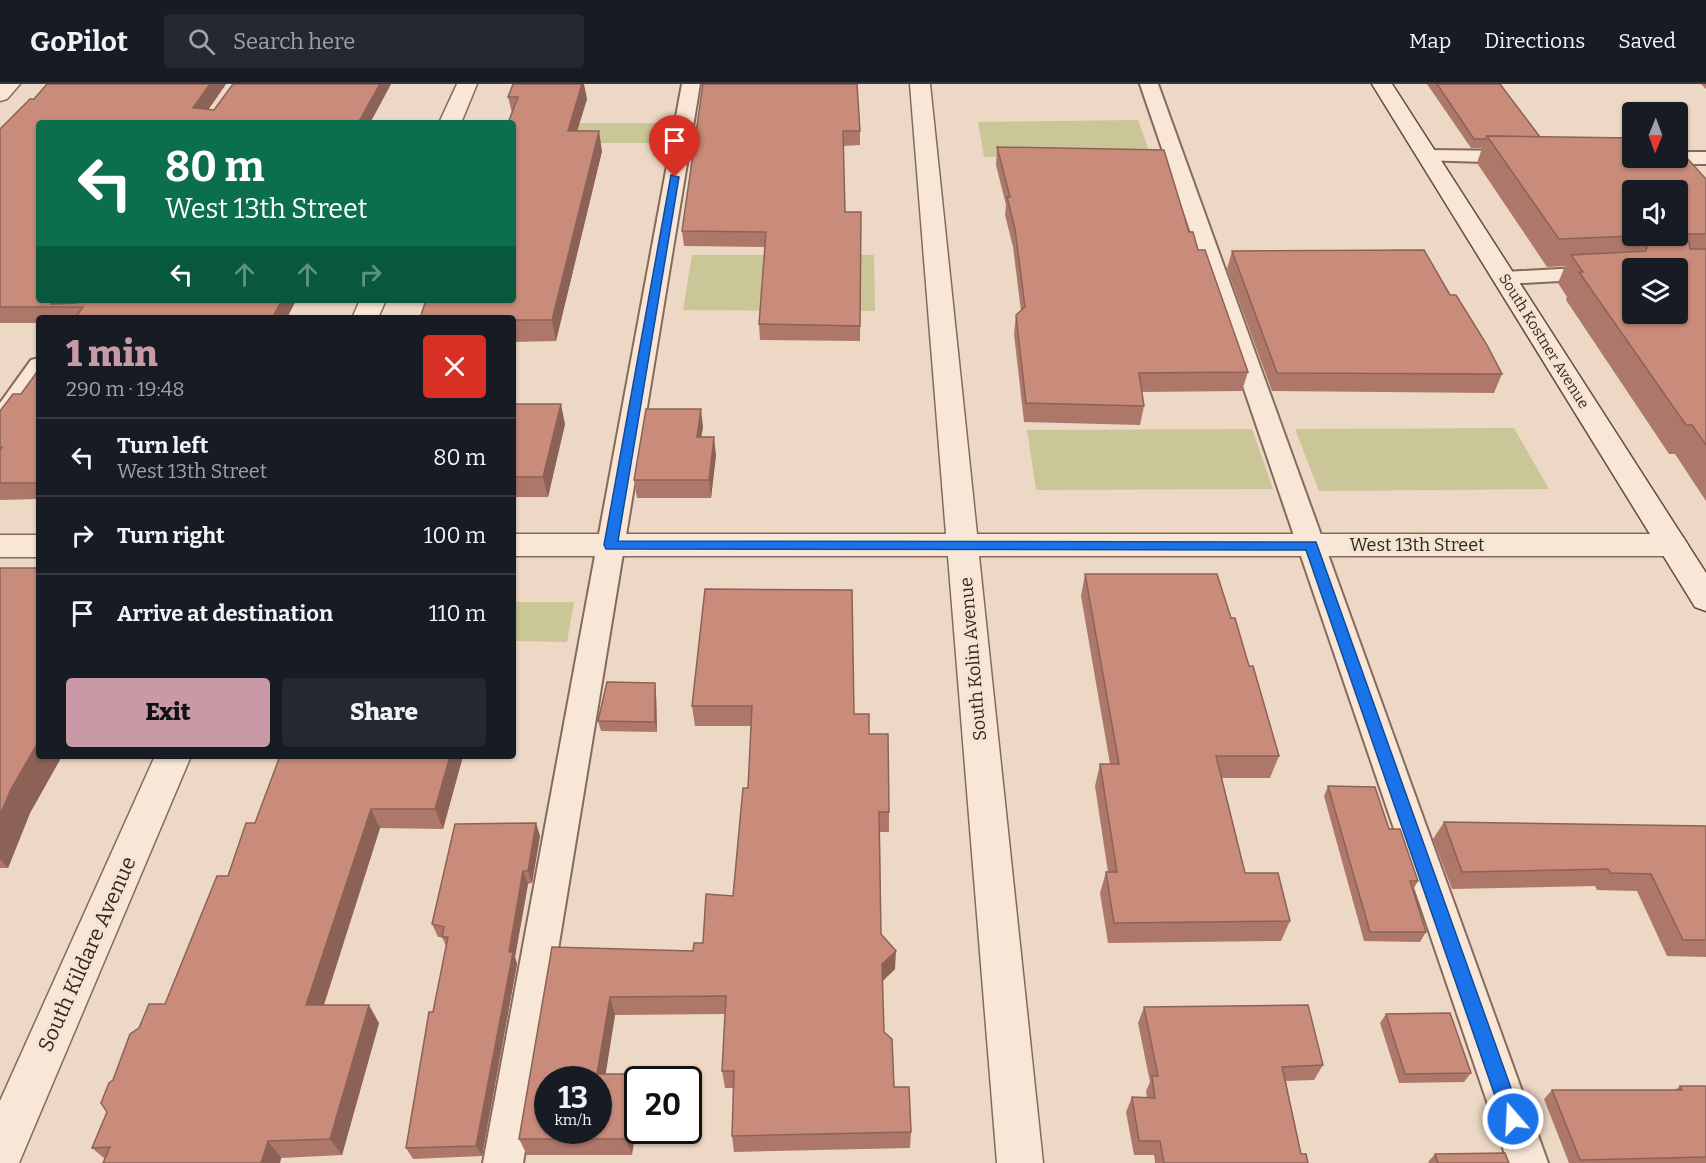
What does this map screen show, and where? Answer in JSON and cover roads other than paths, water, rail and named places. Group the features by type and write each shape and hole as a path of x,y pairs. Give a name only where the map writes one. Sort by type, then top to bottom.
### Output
{"street":[{"path":"0,95 10,84"},
{"path":"451,120 467,84"},
{"name":"South Kolin Avenue","path":"920,84 1020,1163"},
{"name":"South Kostner Avenue","path":"1382,84 1706,599"},
{"name":"West 13th Street","path":"516,545 1672,546"},
{"path":"0,546 36,546"},
{"name":"South Kildare Avenue","path":"0,1153 172,759"}],"lane":[{"path":"502,1163 691,84"},
{"path":"1149,84 1528,1163"},
{"path":"1427,156 1539,157"},
{"path":"1688,158 1706,158"},
{"path":"1504,278 1622,272"},
{"path":"0,421 36,369"}]}
